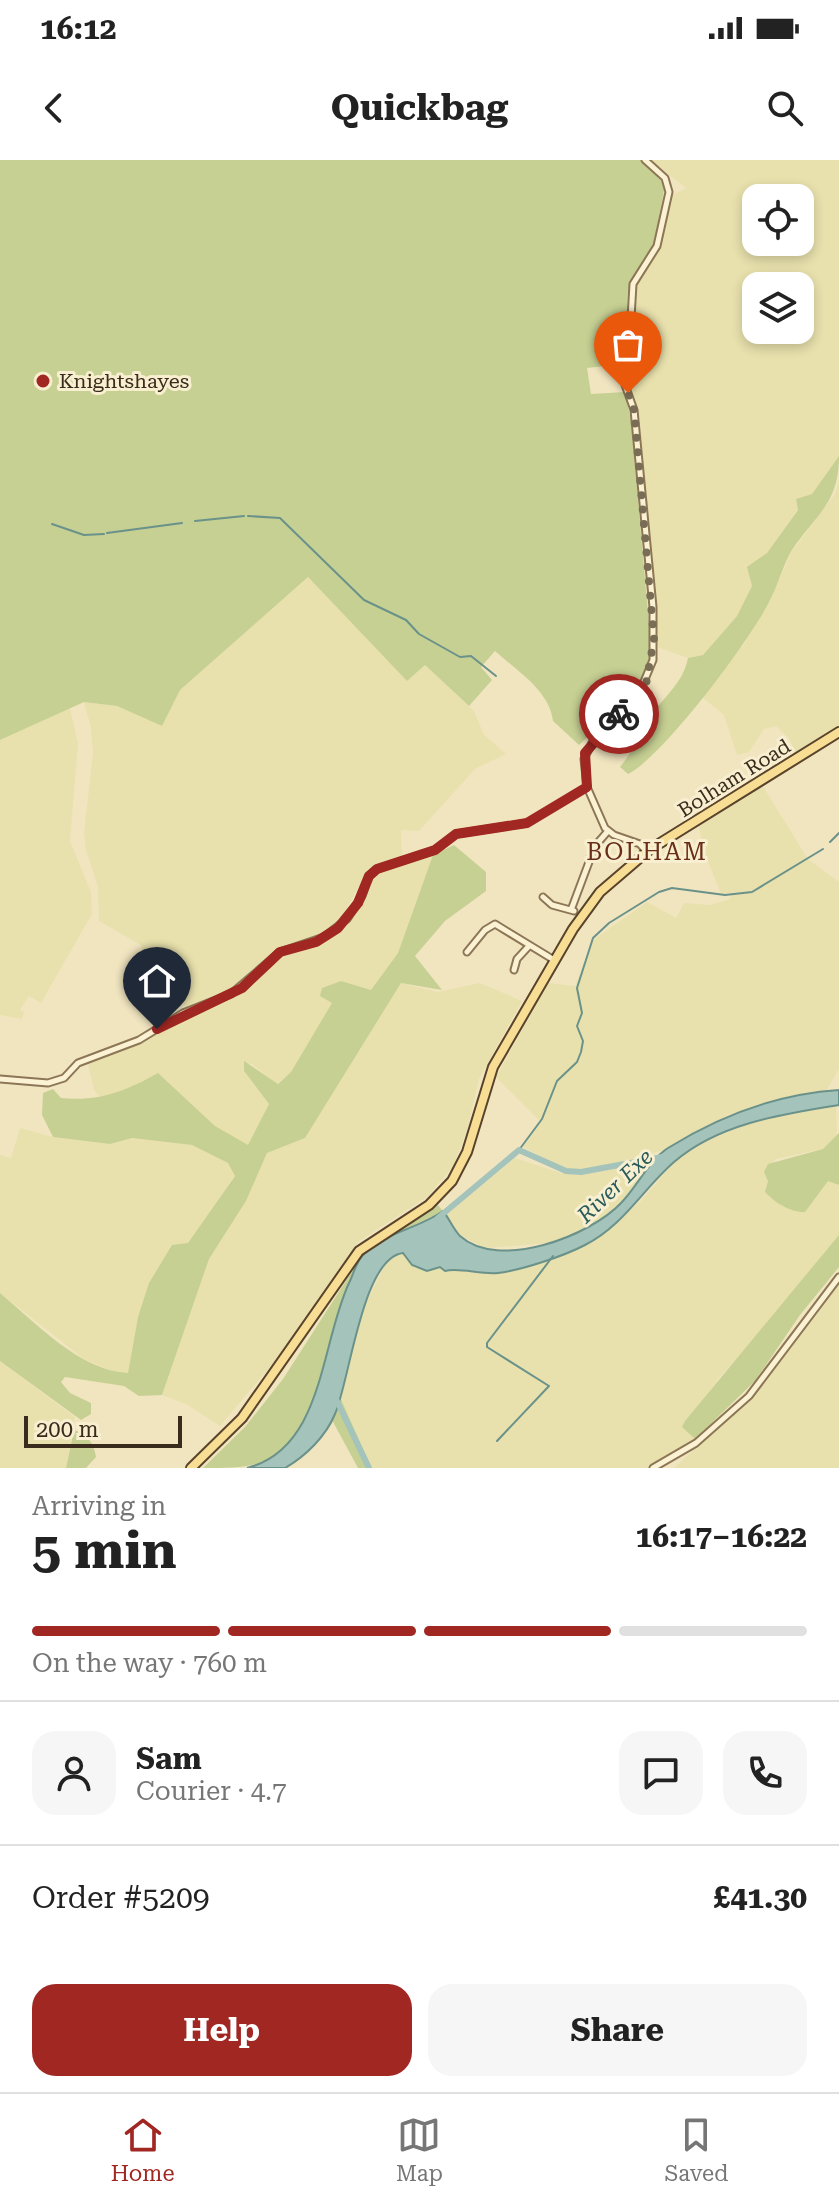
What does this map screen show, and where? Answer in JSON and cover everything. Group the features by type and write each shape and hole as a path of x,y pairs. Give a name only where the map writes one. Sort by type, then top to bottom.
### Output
{"main road":[{"name":"Bolham Road","path":"191,1468 242,1418 359,1251 429,1205 452,1181 467,1152 493,1067 600,892 647,852 839,732"}],"street":[{"path":"645,160 665,178 669,192 657,246 633,284 630,335 620,371 634,410 653,607 653,660 646,684 638,696 585,753 587,787 608,831 640,844 647,852"},
{"path":"0,1079 48,1083 64,1078 78,1063 139,1040 183,1013 231,994 280,952 324,937 347,919 362,896 369,876 377,869 435,850 456,834 527,823 587,787"},
{"path":"543,897 552,905 572,910 595,846 608,831"},
{"path":"467,952 469,943 495,924 555,961"},
{"path":"514,970 517,959 529,946"},
{"path":"653,1468 705,1436 749,1396 839,1277"}],"shaded area":[{"path":"650,160 839,160 839,456 812,494 796,499 798,509 767,553 748,567 752,586 737,616 703,655 688,658 657,647 640,420 624,367 634,330 635,287 661,242 663,221 671,196 686,188"},
{"path":"839,481 839,726 795,752 789,738 776,726 764,729 749,752 737,755 724,715 703,698 715,678 744,644 770,600 792,551 835,494"},
{"path":"308,577 407,681 425,665 474,711 484,735 506,754 475,769 419,831 401,830 402,859 368,870 338,924 314,939 282,946 236,988 187,1008 143,958 141,945 99,921 98,887 84,833 93,753 84,702 117,706 162,726 180,690"},
{"path":"70,708 78,744 70,841 91,892 92,914 41,1003 29,996 20,1010 24,1012 22,1019 0,1015 0,740"},
{"path":"762,785 808,859 839,882 839,1069 826,1091 797,1095 730,1114 665,1150 593,1169 565,1169 523,1147 541,1122 496,1077 548,983 575,986 593,940 647,902 676,918 684,903 710,905 730,899 731,893 721,894 703,849 699,826"},
{"path":"433,855 398,953 371,990 341,981 327,987 333,1002 291,1072 277,1084 250,1063 244,1071 269,1104 248,1146 215,1126 158,1073 122,1094 100,1097 94,1090 88,1064 140,1043 177,1019 241,993 282,956 315,945 343,927 357,909 374,874"},
{"path":"401,983 438,992 480,983 522,1001 479,1079 467,1130 453,1167 427,1197 358,1242 287,1347 220,1426 186,1404 162,1395 209,1259 246,1201 267,1153 305,1138"},
{"path":"836,1105 837,1137 823,1149 776,1159 764,1172 769,1181 766,1192 771,1199 805,1212 828,1180 839,1185 839,1235 782,1308 719,1378 683,1427 695,1439 690,1443 651,1468 371,1468 340,1397 366,1303 388,1259 403,1252 413,1265 425,1270 440,1267 500,1273 573,1251 640,1202 674,1162 707,1141 753,1122"},
{"path":"20,1128 53,1137 110,1144 131,1138 192,1145 228,1163 235,1175 188,1244 172,1246 138,1317 128,1373 115,1372 84,1359 0,1293 0,1155 11,1158"},
{"path":"515,1158 561,1173 586,1174 657,1161 621,1204 582,1232 552,1243 485,1248 461,1236 446,1215"},
{"path":"839,1280 839,1468 674,1468 758,1390"},
{"path":"0,1361 75,1417 66,1468 0,1468"}],"green space":[{"path":"0,160 642,160 665,185 654,243 628,290 626,337 605,361 605,366 587,368 591,394 625,392 631,421 651,646 648,667 635,692 579,745 553,721 551,710 539,691 495,651 481,667 492,680 469,706 425,665 407,681 308,577 180,690 162,726 117,706 84,702 0,740"},
{"path":"839,456 835,486 830,497 792,550 770,600 745,641 684,721 628,774 620,767 652,714 681,676 688,658 703,655 737,616 752,586 747,567 767,553 798,510 796,499 812,494"},
{"path":"454,845 486,872 486,891 445,921 415,956 442,990 401,983 305,1138 267,1153 246,1201 209,1259 162,1395 139,1396 124,1386 65,1377 61,1382 70,1393 91,1403 91,1414 81,1420 0,1361 0,1293 43,1331 76,1354 93,1364 128,1373 138,1317 149,1283 172,1245 188,1243 235,1176 228,1163 192,1145 132,1138 110,1144 53,1137 42,1115 43,1093 53,1089 61,1098 100,1097 158,1073 215,1126 248,1145 269,1104 244,1071 244,1061 278,1084 291,1072 332,1003 320,996 322,988 341,981 371,990 398,953 433,855"},
{"path":"839,1133 839,1185 828,1181 805,1212 783,1206 765,1192 768,1181 764,1172 768,1164 823,1149"},
{"path":"437,1204 443,1211 381,1241 304,1425 293,1439 272,1458 261,1463 203,1468 245,1427 283,1379 367,1248"},
{"path":"839,1235 839,1267 800,1315 755,1381 695,1439 682,1427 685,1421"},
{"path":"340,1397 372,1468 358,1468 332,1420"},
{"path":"74,1430 92,1443 95,1452 96,1457 86,1468 66,1468"}],"water":[{"path":"839,1090 839,1105 752,1122 692,1149 674,1162 611,1228 585,1245 555,1258 498,1273 445,1271 440,1267 427,1271 412,1265 403,1253 389,1260 377,1275 367,1297 341,1398 321,1438 285,1468 247,1468 272,1457 291,1439 305,1417 316,1391 339,1308 355,1269 362,1256 380,1241 443,1211 460,1236 477,1246 520,1250 544,1245 588,1227 607,1215 627,1197 661,1153 688,1136 729,1116 772,1101"}],"waterway":[{"path":"195,521 244,516"},
{"path":"248,516 280,518 364,600 406,620 419,634 460,657 471,656 496,676"},
{"path":"107,533 182,523"},
{"path":"52,524 84,535 104,534"},
{"path":"830,842 839,833"},
{"path":"519,1150 542,1119 557,1081 577,1062 581,1052 583,1041 577,1026 582,1013 577,988 593,938 609,923 659,892 672,888 725,895 752,892 823,849"},
{"name":"River Exe","path":"438,1218 519,1150 566,1171 581,1172 668,1156"},
{"path":"497,1441 549,1386 487,1347 487,1343 553,1256"},
{"path":"336,1399 369,1468"}],"way so far":[{"path":"619,714 646,684 653,660 654,639 634,410 628,393"}],"place":[{"name":"Knightshayes","path":"43,381"}],"district":[{"name":"BOLHAM","path":"647,852"}],"route":[{"path":"157,1029 183,1013 242,988 280,952 309,945 338,928 358,903 369,876 377,869 435,850 456,834 527,823 557,809 587,787 585,753 619,714"}]}
